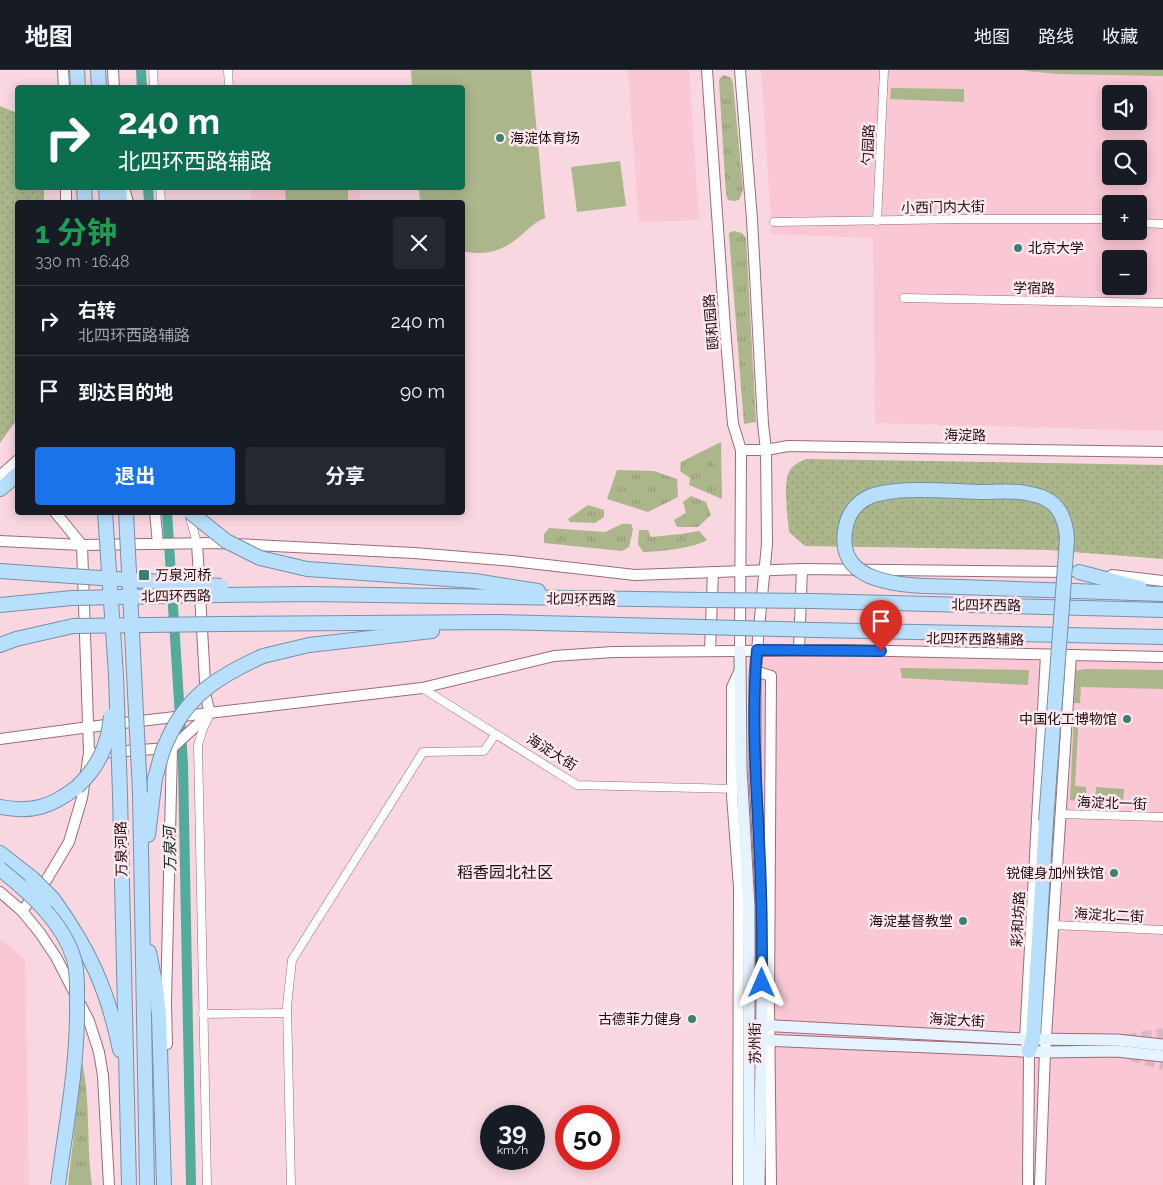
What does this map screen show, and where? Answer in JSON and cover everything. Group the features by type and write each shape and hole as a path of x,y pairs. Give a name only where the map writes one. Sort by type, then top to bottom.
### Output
{"highway":[{"path":"77,70 78,85"},
{"path":"98,70 99,85"},
{"path":"0,489 15,469"},
{"path":"1033,1042 1046,821 1067,538 1066,525 1059,510 1045,498 1025,492 902,490 870,497 853,509 847,520 845,531 846,553 851,562 875,579 890,583 960,587 1163,594"},
{"name":"万泉河路","path":"105,515 116,675 129,1185"},
{"name":"万泉河路","path":"126,515 140,793 147,1185"},
{"path":"193,515 226,541 260,558 307,569 475,581 588,599"},
{"path":"0,571 221,590"},
{"path":"1080,572 1163,594"},
{"name":"北四环西路","path":"0,605 72,598 221,590 309,594 813,601 1163,610"},
{"path":"141,883 155,778 166,742 182,713 202,690 230,671 263,656 309,645 498,622"},
{"name":"北四环西路","path":"0,633 73,626 498,622 1163,637"},
{"path":"0,644 73,626"},
{"path":"0,808 22,810 41,808 57,801 91,774 102,754 110,726 116,675"},
{"path":"0,853 32,878 53,899 81,941 95,968 107,998 127,1089"},
{"path":"0,869 25,890 55,922 74,958 77,978 78,1023 58,1185"},
{"path":"142,908 156,988 160,1034 164,1185"}],"main road":[{"name":"苏州街","path":"757,650 755,778 761,893 759,1185"},
{"name":"苏州街","path":"740,651 737,789 760,1025"},
{"name":"海淀大街","path":"760,1025 1033,1042 1045,1052 1116,1051 1163,1056"},
{"name":"苏州街","path":"749,1185 760,1040"},
{"name":"海淀大街","path":"760,1040 1033,1042 1117,1040 1163,1044"}],"street":[{"path":"63,70 64,85"},
{"path":"113,70 114,85"},
{"path":"153,70 154,85"},
{"path":"228,70 229,85"},
{"name":"颐和园路","path":"707,70 733,424 741,450 740,651"},
{"path":"740,70 752,219 762,414 766,450 768,544 757,650"},
{"name":"勺园路","path":"877,221 884,70"},
{"name":"小西门内大街","path":"774,222 976,218 1102,219"},
{"path":"1147,223 1163,224"},
{"name":"学宿路","path":"904,298 1163,303"},
{"name":"海淀路","path":"741,450 766,450 788,446 1163,452"},
{"path":"0,476 15,468"},
{"path":"22,911 48,879 69,842 82,798 89,753 82,545 57,515"},
{"path":"155,515 158,544"},
{"path":"189,515 194,543 206,698 210,713 202,729 198,745 207,1185"},
{"name":"北四环西路","path":"0,541 82,545 194,543 460,556 635,575 765,570"},
{"path":"799,650 802,569"},
{"path":"765,570 1080,572 1163,581"},
{"path":"710,650 713,572"},
{"name":"北四环西路辅路","path":"740,651 799,650 1046,660 1071,655 1163,657"},
{"path":"0,739 422,688 554,656 613,652 740,651"},
{"name":"彩和坊路","path":"1033,1042 1053,925 1071,655"},
{"path":"1046,660 1065,662 1070,667"},
{"name":"彩和坊路","path":"1028,1185 1046,660"},
{"name":"苏州街","path":"756,671 771,676 760,1025"},
{"name":"海淀大街","path":"422,688 577,785 737,789"},
{"path":"89,753 172,748 210,713"},
{"path":"290,1185 287,1013 292,960 423,752 484,751 495,735"},
{"path":"168,1185 166,1003 172,748"},
{"name":"苏州街","path":"737,789 739,888 738,1185"},
{"name":"海淀北一街","path":"1060,814 1163,817"},
{"path":"0,892 22,911 40,933 56,957 89,1021 95,1038 103,1076 110,1185"},
{"name":"海淀北二街","path":"1053,925 1163,930"},
{"path":"203,1014 287,1013"},
{"name":"苏州街","path":"760,1040 771,1185"},
{"name":"彩和坊路","path":"1033,1042 1045,1052 1040,1185"}],"shaded area":[{"path":"628,70 689,70 699,220 639,222"},
{"name":"北京大学","path":"761,70 1163,70 1163,431 875,423 873,238 772,234"},
{"path":"251,190 360,190 360,200 251,200"},
{"path":"757,650 1163,656 1163,1185 759,1185"},
{"path":"0,939 25,959 29,1185 0,1185"}],"green space":[{"name":"海淀体育场","path":"411,70 531,70 545,218 534,224 513,242 492,252 465,251 465,200 420,200 419,190 465,190 465,85 412,85"},
{"path":"1025,70 1163,70 1163,76 1059,74"},
{"path":"724,75 731,78 733,83 743,190 739,200 734,201 728,200 726,194 719,81"},
{"path":"891,88 964,89 964,102 890,99"},
{"path":"0,106 15,112 15,190 44,190 44,200 15,200 15,422 0,443"},
{"path":"620,161 626,206 577,212 571,167"},
{"path":"285,190 348,190 348,200 286,200"},
{"path":"734,231 742,233 746,238 756,422 744,424 729,235 729,233"},
{"path":"721,442 722,499 689,485 690,478 680,471 681,462"},
{"path":"806,459 1163,465 1163,559 1048,550 805,546 789,532 786,483 790,470"},
{"path":"617,470 654,471 677,479 678,497 648,512 607,499"},
{"path":"691,496 706,502 711,515 698,527 677,527 674,520 686,513 683,502"},
{"path":"588,505 604,510 604,517 595,523 570,522 568,519"},
{"path":"622,524 631,524 633,529 629,547 622,551 544,543 544,534 549,528 605,532"},
{"path":"639,530 648,530 651,537 699,531 707,540 685,547 643,552 638,544"},
{"path":"900,668 1029,670 1028,685 902,678"},
{"path":"1084,669 1163,670 1163,689 1081,687 1080,703 1074,703 1076,671"},
{"path":"1074,714 1079,714 1075,786 1086,787 1087,801 1070,800"},
{"path":"1096,787 1124,789 1123,803 1095,801"},
{"path":"82,1062 87,1092 92,1185 68,1185"}],"waterway":[{"name":"万泉河","path":"141,70 142,85"},
{"name":"万泉河","path":"148,190 149,200"},
{"name":"万泉河","path":"167,515 183,764 191,1185"}],"tunnel":[{"path":"1127,1039 1163,1033"},
{"path":"1131,1056 1163,1065"}],"place":[{"name":"海淀体育场","path":"500,138"},
{"name":"北京大学","path":"1018,248"},
{"name":"万泉河桥","path":"144,575"},
{"name":"中国化工博物馆","path":"1127,719"},
{"name":"锐健身加州铁馆","path":"1114,873"},
{"name":"海淀基督教堂","path":"963,921"},
{"name":"古德菲力健身","path":"692,1019"}],"district":[{"name":"稻香园北社区","path":"505,872"}],"route":[{"path":"762,983 761,893 755,778 755,677 757,650 881,651"}]}
